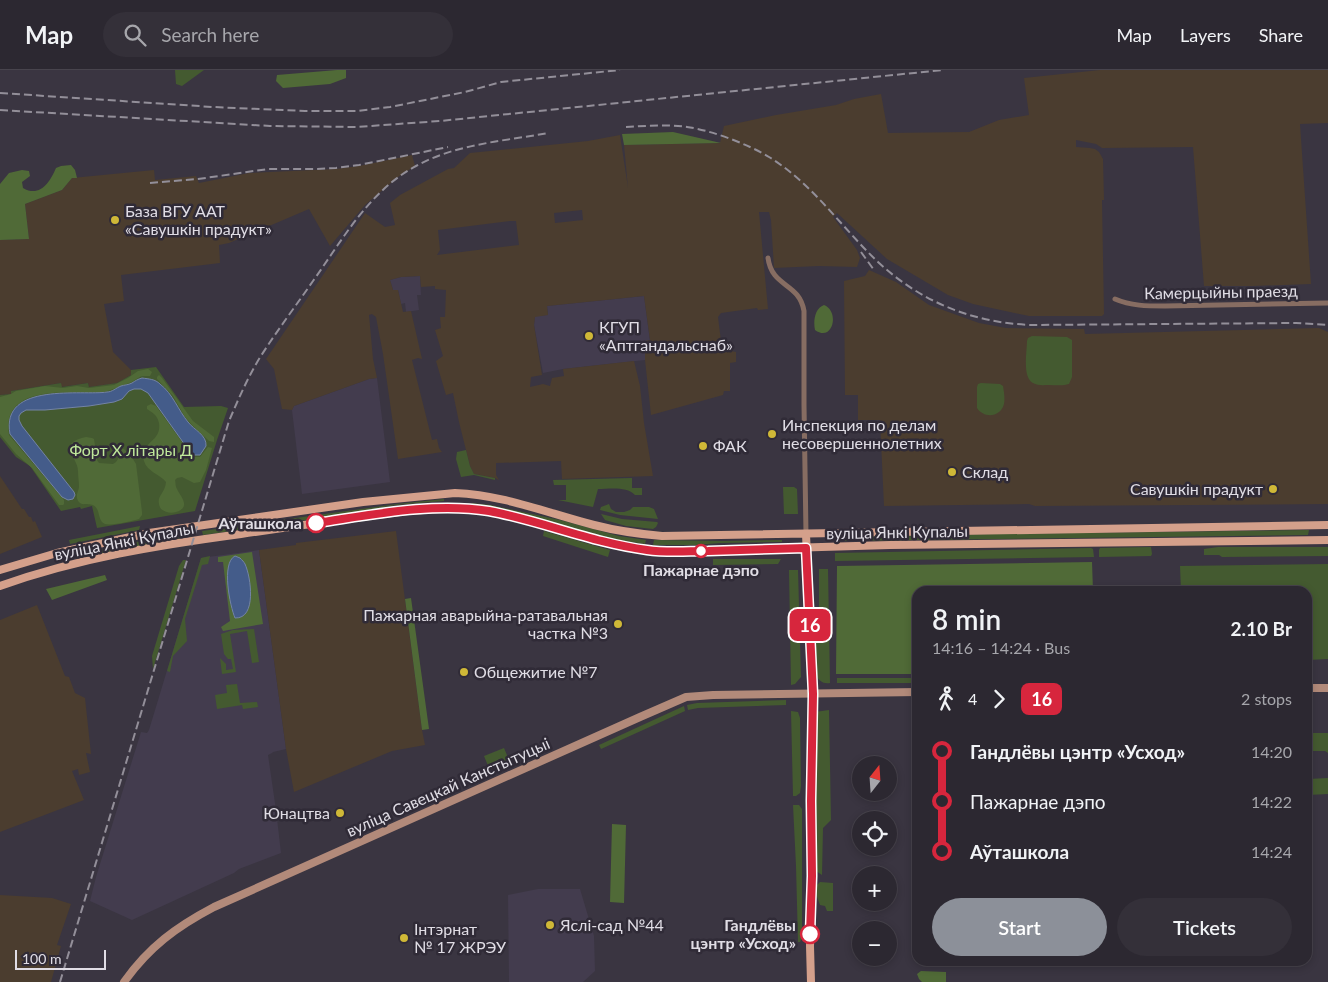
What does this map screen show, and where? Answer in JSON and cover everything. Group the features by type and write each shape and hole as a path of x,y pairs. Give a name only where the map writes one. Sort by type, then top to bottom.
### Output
{"main road":[{"name":"вуліца Янкі Купалы","path":"0,570 57,553 149,533 363,502 455,493 497,498 593,525 634,533 680,536 1328,525"},
{"path":"455,493 455,508"},
{"name":"вуліца Янкі Купалы","path":"0,586 61,566 183,542 407,511 455,508 489,511 614,544 649,550 688,551 890,545 1328,540"},
{"path":"1318,525 1318,540"},
{"path":"806,534 813,694 811,982"},
{"path":"57,553 61,566"},
{"path":"1312,688 1328,688"},
{"name":"вуліца Савецкай Канстытуцыі","path":"124,982 138,963 159,942 188,921 214,907 686,697 912,692"}],"street":[{"path":"768,258 769,266 774,275 797,294 801,299 804,310 806,534"},
{"name":"Камерцыйны праезд","path":"1115,299 1140,306 1328,303"}],"shaded area":[{"path":"1100,70 1328,70 1328,123 1300,124 1311,284 1204,286 1193,147 1102,148 1096,144 1076,140 1076,147 1095,149 1103,159 1104,314 1102,316 1029,316 973,304 948,295 887,259 837,213 833,217 857,250 860,258 857,267 774,268 769,212 759,212 768,309 758,310 757,308 721,313 718,317 722,349 736,352 736,362 730,363 730,391 724,391 723,395 651,415 645,360 645,341 650,340 644,296 547,306 548,315 535,317 534,325 542,375 531,377 530,387 543,384 550,386 552,378 564,376 563,369 634,361 640,386 653,476 562,479 561,461 496,463 496,475 499,480 474,474 470,466 453,393 446,395 436,361 443,356 435,330 441,328 440,317 445,317 446,290 435,289 435,286 421,287 420,276 401,277 390,280 393,290 398,290 403,312 411,311 422,359 412,360 432,440 437,439 442,452 398,459 383,354 376,317 372,314 369,315 373,359 377,378 369,379 294,406 292,410 282,409 274,369 266,359 365,213 385,227 395,225 390,203 400,195 448,169 454,168 470,153 588,141 620,135 628,188 624,145 720,143 724,126 836,105 854,99 881,94 888,133 969,132 999,120 1029,115 1024,78","holes":["582,210 583,220 555,223 554,213","516,221 519,245 437,255 440,250 438,230"]},
{"path":"412,155 415,166 398,177 365,205 330,246 309,209 229,243 219,245 220,263 121,275 124,301 104,304 113,352 131,370 131,375 117,383 89,387 88,383 61,387 61,383 11,391 11,394 0,395 0,240 29,239 25,204 62,190 72,178 154,170 155,180 196,176 199,183 249,173 336,169 359,166"},
{"path":"869,270 896,282 929,305 979,323 1006,328 1084,329 1085,334 1319,328 1328,332 1328,504 884,506 880,420 858,420 858,395 845,395 844,281 865,276"},
{"path":"420,276 421,295 417,295 419,310 406,312 405,303 401,304 398,290 393,290 390,280 401,277"},
{"path":"644,296 650,341 645,342 645,360 543,373 534,325 535,316 548,315 547,306"},
{"path":"377,378 390,482 302,494 292,410 294,406 369,379"},
{"path":"0,476 22,509 31,517 33,522 35,521 42,537 0,554"},
{"path":"396,531 425,745 392,751 294,792 286,749 259,550 296,545 296,543"},
{"path":"259,550 286,749 268,755 281,853 239,869 132,920 90,901 141,732 147,733 149,730 201,558"},
{"path":"37,605 65,676 69,677 75,693 85,698 91,754 86,753 90,772 79,775 78,769 72,771 84,800 0,832 0,620"},
{"name":"Яслі-сад №44","path":"538,889 580,889 594,936 595,971 583,982 509,982 508,895"},
{"path":"0,895 52,898 71,904 57,945 61,946 51,982 0,982"}],"green space":[{"path":"175,70 204,70 182,86 176,84"},
{"path":"346,70 346,78 330,84 283,88 276,81 277,75"},
{"path":"673,132 721,143 624,145 622,134"},
{"path":"71,165 75,170 77,178 72,178 62,190 25,204 29,239 0,240 0,184 9,173 22,170 29,171 30,176 22,182 23,188 34,191 44,187 56,168"},
{"path":"824,305 829,308 833,319 830,329 821,333 815,330 814,323 817,312"},
{"path":"1032,336 1067,337 1072,340 1072,377 1069,384 1039,385 1030,380 1026,370 1026,358 1027,341"},
{"name":"Форт X літары Д","path":"156,367 184,407 221,406 228,408 195,511 97,528 92,506 61,511 30,466 16,457 0,437 0,395 11,394 11,391 61,383 62,387 88,383 89,387 117,383 131,375 131,370"},
{"path":"148,369 152,372 150,376 143,376 103,392 60,392 28,398 17,406 9,417 9,435 64,500 63,505 59,505 32,468 16,454 0,434 0,397 16,391 45,386 89,388 114,385 138,371"},
{"path":"159,375 193,421 214,437 214,442 209,441 185,417 173,396 157,379"},
{"path":"981,383 1000,384 1003,386 1004,404 1000,412 988,415 980,412 977,408 977,387"},
{"path":"151,404 156,406 192,456 200,457 208,447 212,448 206,470 200,482 194,483 182,477 175,480 176,488 184,504 181,510 174,513 161,509 159,498 166,482 148,468 144,461 143,454 145,449 159,430 157,418 147,409 147,406"},
{"path":"86,437 94,439 99,463 113,464 116,462 118,459 117,452 121,448 133,459 136,464 142,512 139,519 117,524 105,524 93,505 81,504 78,501 78,471 70,447 72,443"},
{"path":"466,450 474,474 495,478 495,480 474,475 461,477 456,459 457,452"},
{"path":"632,478 632,488 642,488 642,495 635,495 623,489 598,489 593,507 558,500 566,500 566,485 554,485 553,480"},
{"path":"783,487 794,487 797,489 798,514 784,514"},
{"path":"444,499 444,501 396,505 203,535 202,531 397,504"},
{"path":"472,503 491,505 560,520 619,536 646,540 645,544 623,541 516,512 472,505"},
{"path":"609,504 611,509 616,512 624,512 633,507 649,507 654,509 658,519 620,515 600,510 601,507"},
{"path":"601,514 622,519 658,523 653,529 626,526 605,520"},
{"path":"140,526 139,530 70,544 69,540"},
{"path":"1309,530 1308,535 834,541 834,536"},
{"path":"544,531 610,550 608,557 543,536"},
{"path":"193,532 192,536 75,558 74,556 159,537"},
{"path":"654,540 782,540 782,542 653,545"},
{"path":"1151,547 1151,556 1099,557 1100,548"},
{"path":"1218,547 1328,547 1328,556 1222,557 1219,555 1204,555 1204,549"},
{"path":"1093,549 1094,557 835,561 835,553"},
{"path":"252,552 263,624 223,631 221,627 230,621 223,562 218,562 218,557","holes":["240,558 245,565 250,585 232,609 228,574"]},
{"path":"210,556 208,564 202,565 185,619 187,641 173,656 170,672 167,671 201,558"},
{"path":"713,559 781,559 778,564 713,565"},
{"path":"183,560 186,560 153,669 152,656 179,566"},
{"path":"1092,562 1093,586 912,586 912,674 836,674 837,566"},
{"path":"1328,564 1328,659 1312,660 1312,586 1181,586 1180,566"},
{"path":"819,569 828,569 830,683 822,682 816,675"},
{"path":"789,570 798,570 801,677 795,684 791,685"},
{"path":"105,575 107,580 52,600 46,589"},
{"path":"411,598 429,729 422,730 405,599"},
{"path":"254,629 259,662 252,663 247,631 230,634 236,672 222,674 220,658 226,664 226,670 233,669 231,659 228,659 224,654 221,634 233,630"},
{"path":"837,678 912,678 912,683 837,683"},
{"path":"237,684 240,703 257,702 258,707 243,709 242,705 217,709 215,695 227,693 226,685"},
{"path":"786,700 786,705 688,710 687,705 697,703"},
{"path":"684,706 685,711 601,749 599,745"},
{"path":"829,710 831,820 823,828 822,875 816,871 815,712"},
{"path":"791,711 798,712 800,718 801,786 800,793 796,796 793,796"},
{"path":"1312,733 1328,733 1328,753 1325,751 1312,751"},
{"path":"504,748 509,760 489,768 484,756"},
{"path":"1328,778 1328,794 1312,795 1312,779"},
{"path":"793,805 799,805 802,809 802,938 800,942 798,942"},
{"path":"612,824 626,825 624,903 610,902"},
{"path":"820,882 833,883 833,911 827,911 825,906 820,905 816,894 817,885"},
{"path":"921,971 946,972 946,982 922,982 917,974"}],"water":[{"path":"142,378 156,381 165,388 188,422 202,436 206,446 200,455 193,455 190,452 148,393 141,389 129,391 122,399 114,402 45,410 26,410 19,416 22,426 75,495 73,499 68,500 62,497 10,434 10,417 18,406 30,398 64,393 109,392"},
{"path":"235,556 240,558 245,564 249,578 250,596 247,612 235,618 229,595 228,567"}],"railway":[{"path":"0,93 213,107 357,111 390,107 465,92 501,82 620,70"},
{"path":"0,110 270,126 356,127 440,121 943,70"},
{"path":"626,127 687,127 707,131 751,147 769,157 799,180 826,206 864,249 895,276 930,299 969,315 989,320 1032,325 1296,323 1328,325"},
{"path":"60,982 229,421 265,349 358,217 399,176 431,159 464,148 548,133"},
{"path":"150,183 198,179 268,169 336,168 448,147"},
{"path":"861,252 874,270"}],"bus line":[{"name":"16","path":"316,523 407,511 455,508 489,511 614,544 649,550 806,548 813,694 810,934"}],"place":[{"name":"База ВГУ ААТ «Савушкін прадукт»","path":"115,220"},
{"name":"КГУП «Аптгандальснаб»","path":"589,336"},
{"name":"Инспекция по делам несовершеннолетних","path":"772,434"},
{"name":"ФАК","path":"703,446"},
{"name":"Склад","path":"952,472"},
{"name":"Савушкін прадукт","path":"1273,489"},
{"name":"Аўташкола","path":"316,523"},
{"name":"Пажарнае дэпо","path":"701,551"},
{"name":"Пажарная аварыйна-ратавальная частка №3","path":"618,624"},
{"name":"Общежитие №7","path":"464,672"},
{"name":"Юнацтва","path":"340,813"},
{"name":"Яслі-сад №44","path":"550,925"},
{"name":"Гандлёвы цэнтр «Усход»","path":"810,934"},
{"name":"Інтэрнат № 17 ЖРЭУ","path":"404,938"}]}
